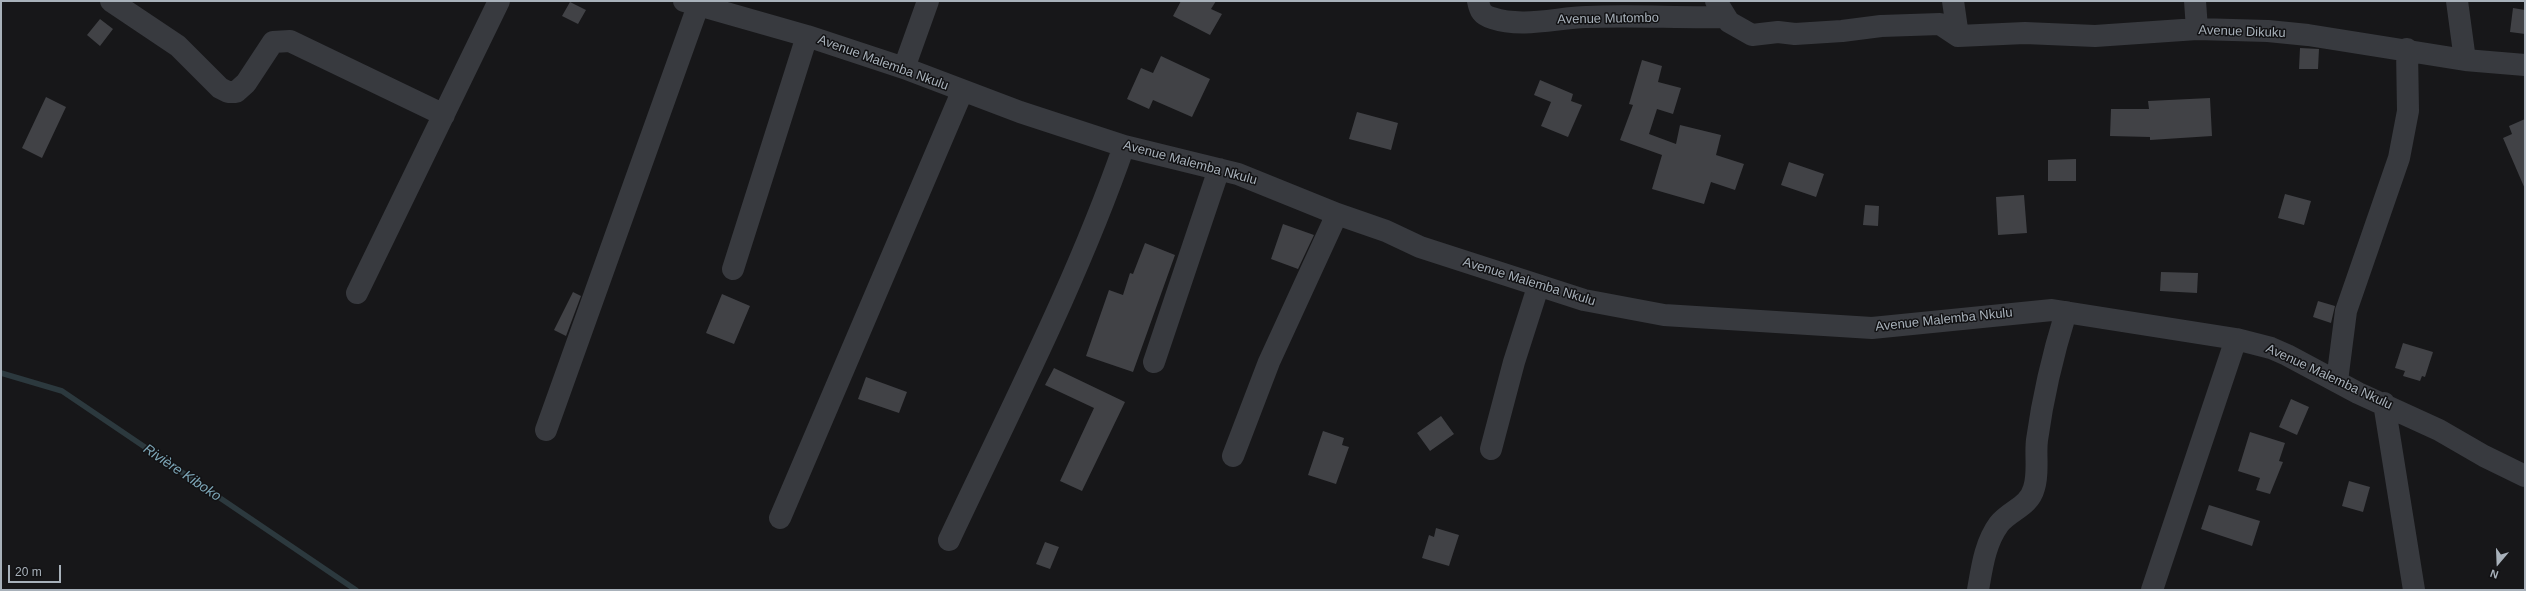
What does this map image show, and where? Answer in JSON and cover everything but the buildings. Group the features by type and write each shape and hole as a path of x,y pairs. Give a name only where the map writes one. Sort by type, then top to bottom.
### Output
{"street":[{"path":"111,1 178,46 220,88 228,92 236,92 246,83 273,42 290,40 444,115"},
{"path":"357,293 499,1"},
{"path":"904,68 928,1"},
{"name":"Avenue Mutombo","path":"1478,1 1479,9 1485,16 1506,21 1529,22 1721,9"},
{"path":"1953,1 1958,36"},
{"path":"2196,1 2197,29"},
{"path":"2457,1 2465,60"},
{"path":"546,430 691,4"},
{"name":"Avenue Malemba Nkulu","path":"691,4 807,36 904,68 962,92 1124,146 1219,169 1259,181 1337,214 1386,231 1420,247 1538,287 1605,305 1664,315 1872,328 2044,310 2066,312 2236,340 2271,348 2384,403 2525,476"},
{"path":"1721,9 1738,28 1752,35 1778,32 1842,31 1881,26 1940,24 1958,36"},
{"name":"Avenue Dikuku","path":"1958,36 2025,33 2095,36 2197,29 2308,35 2407,49 2465,60 2525,65"},
{"path":"733,270 807,36"},
{"path":"2337,381 2346,311 2399,158 2408,111 2407,49"},
{"path":"780,518 962,92"},
{"path":"949,540 1062,299 1103,206 1124,146"},
{"path":"1154,362 1219,169"},
{"path":"1233,456 1268,362 1337,214"},
{"path":"1491,449 1514,362 1538,287"},
{"path":"1978,590 1986,549 1998,525 2009,513 2026,504 2034,489 2041,412 2051,359 2066,312"},
{"path":"2152,590 2236,340"},
{"path":"2384,403 2414,590"}],"waterway":[{"name":"Rivière Kiboko","path":"1,373 62,391 356,590"}]}
